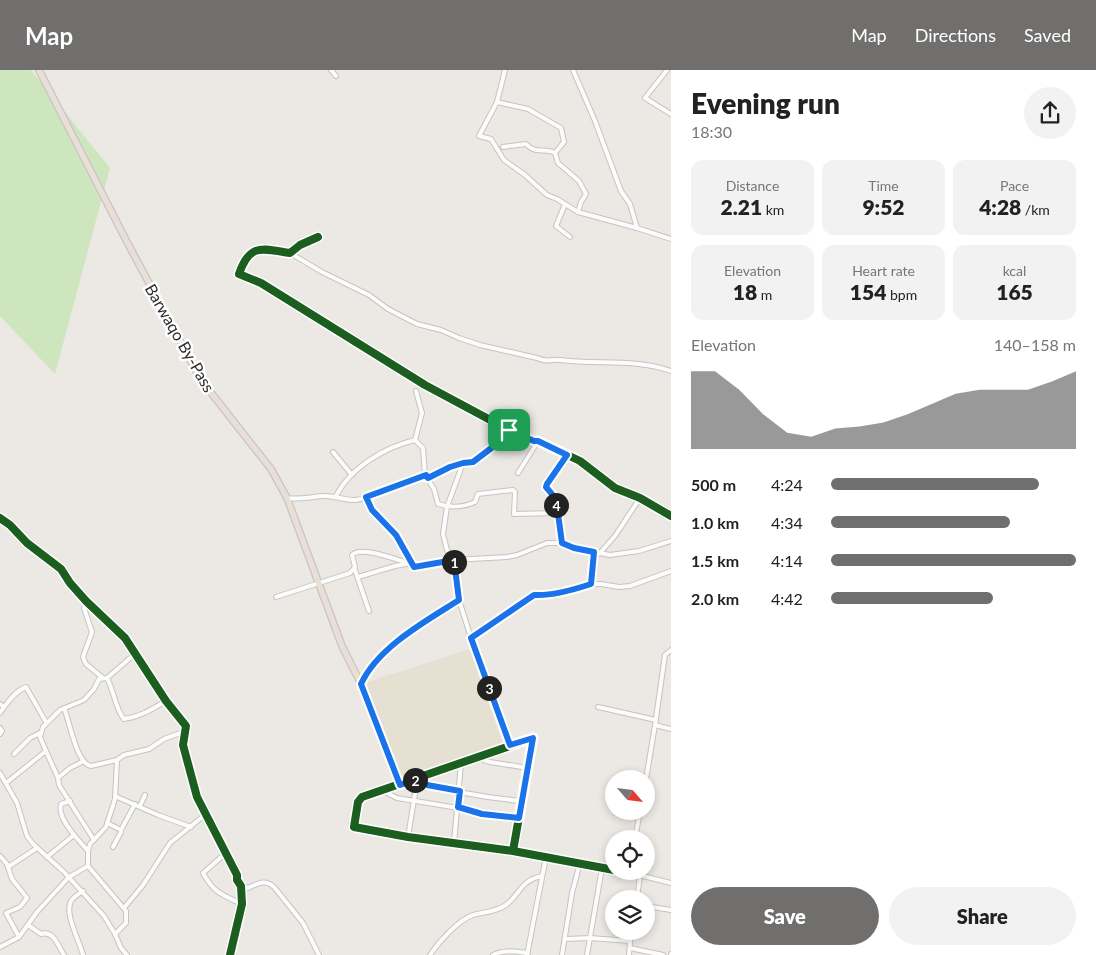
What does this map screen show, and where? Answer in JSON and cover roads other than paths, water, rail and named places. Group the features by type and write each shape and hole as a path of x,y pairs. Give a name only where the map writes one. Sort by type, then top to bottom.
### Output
{"highway":[{"name":"Barwaqo By-Pass","path":"39,70 127,242 201,380 272,469 287,498 342,646 361,684"}],"street":[{"path":"331,70 336,76"},
{"path":"505,70 497,102 479,136 491,139 504,160 525,175 547,195 557,198 578,212 671,239"},
{"path":"573,70 595,121 621,191 630,204 637,228"},
{"path":"671,74 667,70 646,98 671,114"},
{"path":"497,102 528,109 561,128 564,142 555,153"},
{"path":"503,147 526,144 537,151 552,151 555,153"},
{"path":"555,153 558,163 579,181 586,194 578,212"},
{"path":"565,204 556,226 570,237"},
{"path":"290,253 300,245 318,237"},
{"path":"671,371 640,363 555,360 546,362 459,338 441,330 425,327 407,320 369,295 322,272 290,253 261,249 247,256 243,262 240,274 260,283 425,385 509,430 567,455 597,473 615,488 640,498 671,516"},
{"path":"416,391 422,413 416,440"},
{"path":"287,498 301,500 319,496 336,496 355,500 366,497 463,463 473,462 494,446 509,430"},
{"path":"336,496 342,484 352,474 384,451 402,443 416,440"},
{"path":"416,440 423,448 427,477 436,493 438,504 447,507 470,504 475,502 478,494 512,490 515,492 514,514 557,513"},
{"path":"518,473 538,441"},
{"path":"333,452 352,474"},
{"path":"562,543 562,532 554,495 546,485 567,455"},
{"path":"463,463 447,507 443,534 447,550 454,560 459,600 471,638 510,745"},
{"path":"366,497 372,510 396,535 410,564"},
{"path":"599,554 615,536 640,498"},
{"path":"0,518 10,525 27,543 61,569 70,583 86,601 125,638 166,701 186,726 182,742 197,797 241,886 242,904 230,955"},
{"path":"370,612 355,570 352,555 358,551 370,552 410,564 414,567 454,560 507,556 547,543 562,543 599,554 619,555 656,547 671,541"},
{"path":"591,584 594,552"},
{"path":"358,577 395,566 410,564"},
{"path":"276,596 319,584 355,570"},
{"path":"471,638 534,595 543,596 591,584 619,587 630,586 671,571"},
{"path":"400,785 361,684 370,667 395,643 459,600"},
{"path":"86,601 84,608 92,632 83,657 86,664 105,678 115,696 118,710 124,719 134,718 166,701"},
{"path":"648,770 665,655 671,650"},
{"path":"14,754 30,738 40,733 46,722 64,708 84,700 94,689 99,679 105,678 136,653"},
{"path":"0,713 12,698 25,687 46,722"},
{"path":"0,704 4,707"},
{"path":"598,707 620,710 656,720"},
{"path":"64,708 70,721 74,741 82,762 90,766 117,760 124,755 148,748 186,730"},
{"path":"655,725 671,729"},
{"path":"0,728 2,731 0,734"},
{"path":"40,733 41,742 58,778 59,785 94,840"},
{"path":"513,851 533,738 415,781 362,797 357,804 354,827 408,837 513,851 605,868"},
{"path":"6,784 46,751"},
{"path":"478,758 490,762 528,768"},
{"path":"115,934 126,923 127,914 88,866 88,851 90,844 105,828 107,823 115,796 117,760"},
{"path":"58,778 70,768 82,762"},
{"path":"454,843 462,763"},
{"path":"0,773 17,803 27,836 46,857 83,891 104,916 121,948 127,955"},
{"path":"415,781 494,798 522,801"},
{"path":"408,837 415,781"},
{"path":"383,791 397,798 438,806 458,807 482,814 519,818"},
{"path":"140,806 145,795"},
{"path":"115,796 158,816 191,828"},
{"path":"70,800 61,804 60,808 64,821 74,836 88,851"},
{"path":"113,847 135,804"},
{"path":"124,908 143,885 170,843 206,814"},
{"path":"107,823 121,830"},
{"path":"46,857 62,843 74,836"},
{"path":"8,867 37,848"},
{"path":"226,853 202,874 218,894 242,904"},
{"path":"0,856 2,862 8,867 12,879 27,898 20,907 0,914"},
{"path":"493,955 513,951 527,954 546,857"},
{"path":"562,955 572,893 580,863"},
{"path":"0,947 19,937 69,877 88,866"},
{"path":"587,955 602,868"},
{"path":"430,955 439,941 469,916 497,910 507,904 527,881 542,876"},
{"path":"655,879 671,883"},
{"path":"241,886 248,888 263,882 270,883 303,923 320,955"},
{"path":"83,891 73,899 69,906 73,927 83,955"},
{"path":"655,907 671,910"},
{"path":"6,913 19,937"},
{"path":"28,925 40,933 46,932 52,935 64,955"},
{"path":"566,939 590,938 630,941 628,955"},
{"path":"118,955 121,948"},
{"path":"630,948 663,955"}]}
